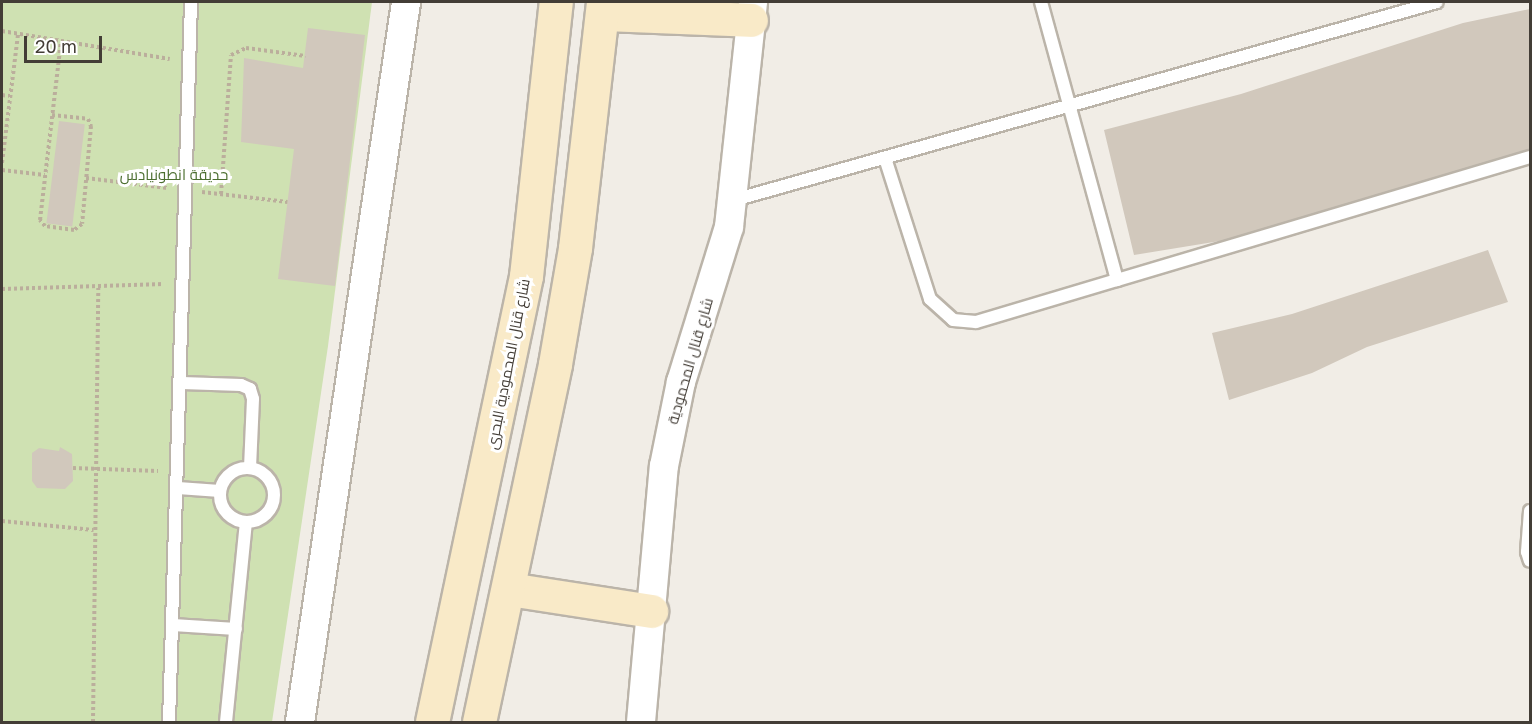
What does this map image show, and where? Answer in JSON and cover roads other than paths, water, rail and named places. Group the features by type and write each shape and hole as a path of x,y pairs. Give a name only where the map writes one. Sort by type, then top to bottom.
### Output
{"main road":[{"name":"شارع قنال المحمودية البحرى","path":"432,723 526,276 556,2"},
{"path":"479,723 509,589 575,248 603,8 752,11"},
{"path":"509,589 651,611"}],"street":[{"path":"300,723 406,2"},
{"name":"شارع قنال المحمودية","path":"641,723 671,424 729,227 734,200 752,11"}],"lane":[{"path":"169,723 182,382 191,2"},
{"path":"1041,2 1067,106 1117,280"},
{"path":"734,200 1437,2"},
{"path":"885,158 930,299 953,320 976,322 1530,157"},
{"path":"182,382 241,385 250,389 253,399 250,467"},
{"path":"250,467 267,475 275,491 270,509 264,516 246,522 224,509 220,491 230,473 250,467"},
{"path":"178,488 220,491"},
{"path":"1530,511 1527,552 1530,561"},
{"path":"226,723 246,522"},
{"path":"173,625 236,629"}],"park label":[{"name":"حديقة انطونيادس","path":"174,175"}]}
